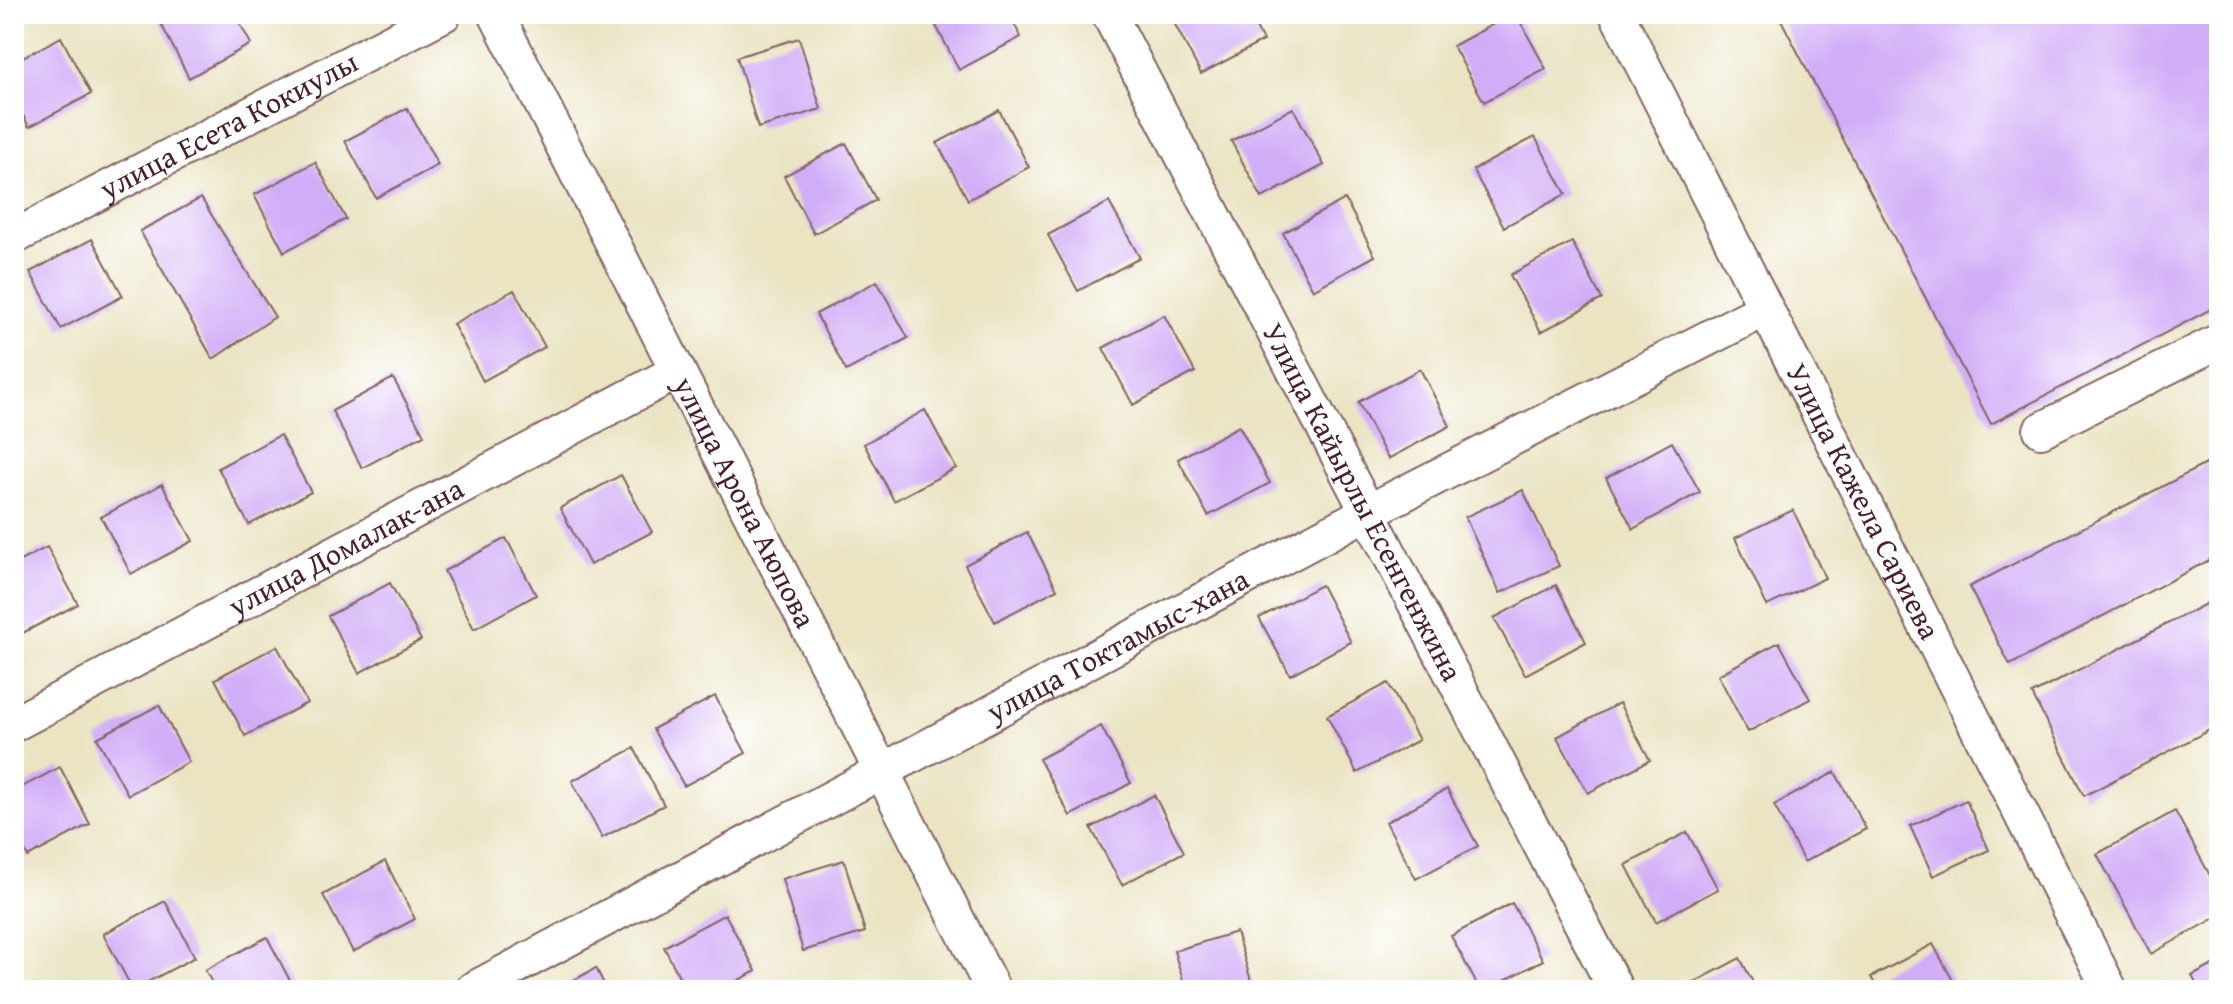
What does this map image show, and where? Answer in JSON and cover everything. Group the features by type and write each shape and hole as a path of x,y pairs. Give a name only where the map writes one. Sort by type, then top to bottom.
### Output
{"street":[{"name":"улица Есета Кокиулы","path":"14,237 444,14"},
{"name":"улица Арона Аюпова","path":"496,14 993,990"},
{"name":"Улица Кайырлы Есенгенжина","path":"1109,14 1616,990"},
{"name":"Улица Кажела Сариева","path":"1617,14 2110,990"},
{"name":"улица Токтамыс-хана","path":"472,990 879,770 1366,513 1765,309"},
{"path":"2041,430 2219,341"},
{"name":"улица Домалак-ана","path":"14,724 678,371"}],"building":[{"path":"171,14 235,14 251,44 189,78 159,20"},
{"path":"930,14 1009,14 1021,37 959,70"},
{"path":"1177,14 1249,14 1263,41 1201,74 1171,17"},
{"path":"1516,14 1546,69 1484,102 1453,46"},
{"path":"1778,14 2219,14 2219,305 1991,424"},
{"path":"61,37 91,94 29,127 14,98 14,62"},
{"path":"799,38 821,109 758,128 737,57"},
{"path":"407,108 438,165 376,198 345,141"},
{"path":"1293,108 1324,165 1262,198 1231,141"},
{"path":"999,110 1029,167 968,200 937,143"},
{"path":"1535,137 1566,194 1504,227 1473,170"},
{"path":"846,143 876,200 814,234 784,176"},
{"path":"315,162 346,219 284,252 254,195"},
{"path":"201,198 275,317 213,359 140,231"},
{"path":"1345,199 1375,256 1313,290 1283,233"},
{"path":"1109,202 1140,258 1078,291 1048,235"},
{"path":"92,239 123,296 61,329 30,272"},
{"path":"1572,242 1602,299 1541,332 1510,275"},
{"path":"877,281 908,338 846,371 816,314"},
{"path":"514,290 545,347 483,381 453,324"},
{"path":"1164,315 1195,372 1133,405 1103,348"},
{"path":"1420,369 1450,426 1388,459 1358,402"},
{"path":"393,378 424,435 362,468 332,411"},
{"path":"925,410 956,468 894,501 864,444"},
{"path":"1239,426 1270,483 1208,516 1178,459"},
{"path":"280,435 311,492 249,525 218,468"},
{"path":"1672,442 1700,492 1633,529 1606,478"},
{"path":"2219,457 2219,555 2010,665 1969,587"},
{"path":"621,475 652,532 590,565 560,508"},
{"path":"162,484 193,541 131,574 101,517"},
{"path":"1523,490 1559,566 1500,593 1465,517"},
{"path":"1793,510 1825,578 1767,606 1735,538"},
{"path":"1027,532 1057,589 995,622 965,565"},
{"path":"506,538 536,595 474,629 444,571"},
{"path":"47,547 78,604 15,637 14,564"},
{"path":"390,583 421,640 359,673 328,616"},
{"path":"1321,585 1351,642 1290,675 1259,618"},
{"path":"1556,585 1586,642 1525,675 1494,618"},
{"path":"2219,597 2219,725 2084,796 2032,694"},
{"path":"1779,642 1810,699 1748,732 1718,675"},
{"path":"277,646 307,703 245,736 215,679"},
{"path":"1388,683 1419,740 1357,773 1327,716"},
{"path":"715,696 746,753 684,786 653,729"},
{"path":"1619,703 1650,760 1588,793 1557,737"},
{"path":"159,705 189,762 128,795 97,738"},
{"path":"1101,726 1131,783 1070,816 1039,759"},
{"path":"634,748 664,805 602,838 572,781"},
{"path":"60,767 90,824 28,857 14,830 14,791"},
{"path":"1835,772 1866,829 1804,862 1774,805"},
{"path":"1447,789 1478,846 1416,879 1386,822"},
{"path":"1154,795 1184,852 1122,885 1091,828"},
{"path":"1966,800 1989,850 1933,876 1910,826"},
{"path":"2175,811 2219,892 2219,916 2151,954 2097,854"},
{"path":"1687,832 1718,889 1656,922 1626,865"},
{"path":"844,860 865,932 803,951 782,879"},
{"path":"385,861 415,919 353,952 323,895"},
{"path":"165,901 195,957 133,990 103,934"},
{"path":"1512,903 1543,960 1487,990 1480,990 1451,936"},
{"path":"725,914 756,971 720,990 686,990 664,947"},
{"path":"1236,932 1254,990 1186,990 1174,951"},
{"path":"267,937 295,990 216,990 205,970"},
{"path":"1933,944 1958,990 1878,990 1871,977"},
{"path":"1740,958 1757,990 1680,990"},
{"path":"2219,962 2219,990 2200,990 2192,976"},
{"path":"596,968 607,990 556,990"}]}
